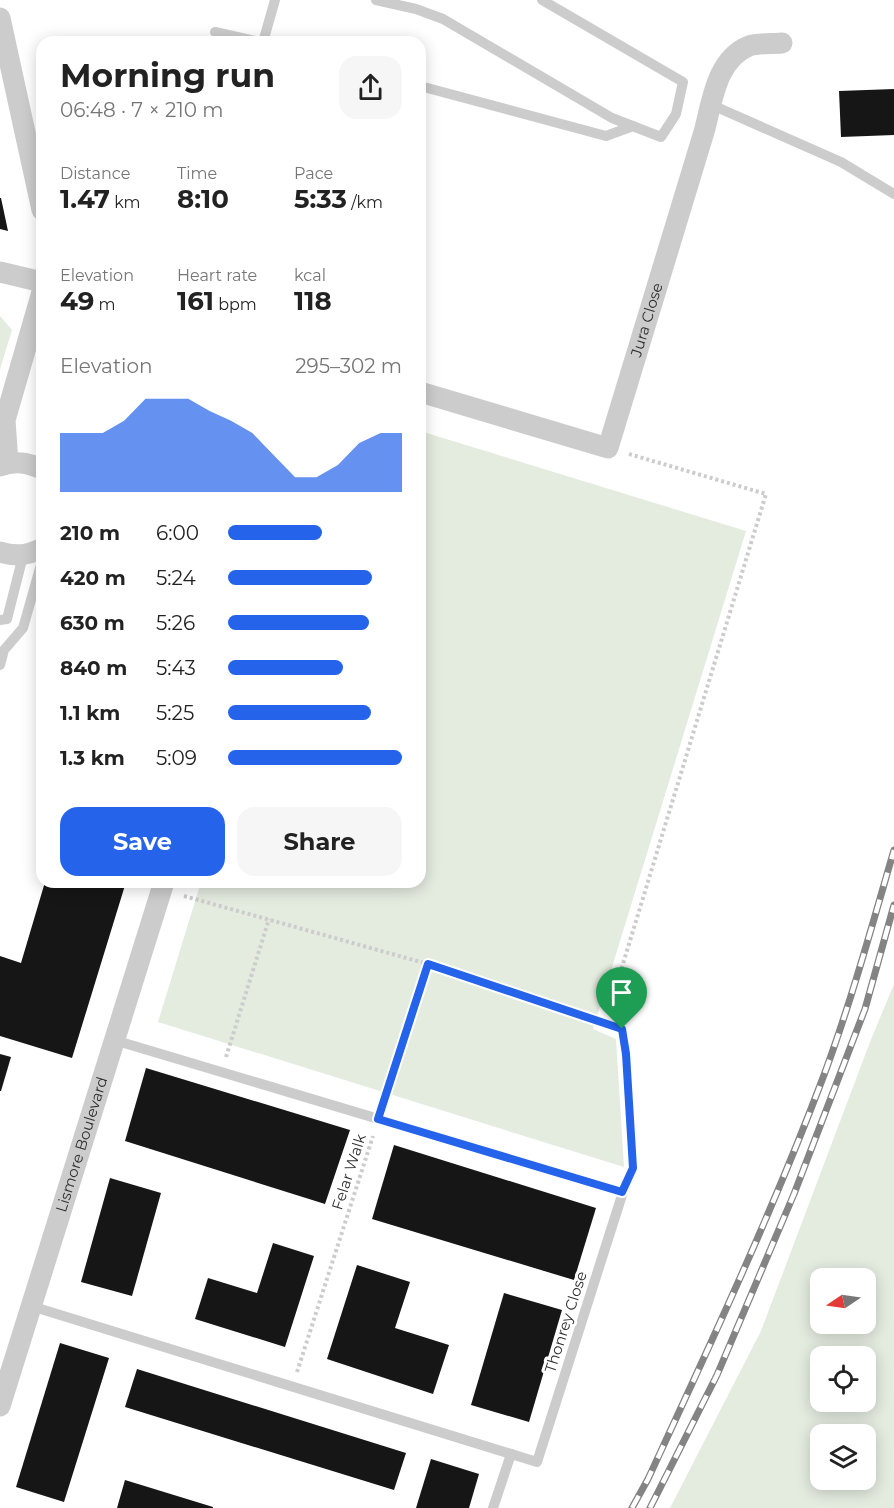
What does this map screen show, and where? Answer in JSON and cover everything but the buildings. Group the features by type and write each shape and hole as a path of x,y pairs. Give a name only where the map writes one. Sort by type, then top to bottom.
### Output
{"street":[{"path":"0,18 36,183"},
{"name":"Jura Close","path":"608,448 718,80 730,59 749,46 782,43"},
{"path":"0,272 36,281"},
{"path":"36,313 5,420 4,464 30,464 36,466"},
{"path":"426,394 608,448"},
{"path":"0,552 10,555 36,555"},
{"name":"Lismore Boulevard","path":"0,1406 162,888"}],"lane":[{"path":"264,36 275,0"},
{"path":"376,0 416,9 443,19 612,118 661,137 676,114 683,82 542,0"},
{"path":"214,32 233,36"},
{"path":"426,88 606,136 633,126"},
{"path":"711,105 841,162 894,194"},
{"path":"0,620 7,619 36,555"},
{"path":"0,665 4,650 23,628 36,555"},
{"path":"114,1040 622,1192"},
{"name":"Thonrey Close","path":"31,1306 537,1462 622,1192"},
{"path":"493,1508 510,1454"}],"path":[{"path":"608,448 766,494 615,990 626,1054 633,1168 622,1192"},
{"path":"169,888 428,964 622,1029"},
{"path":"222,1072 269,919"},
{"name":"Felar Walk","path":"292,1387 428,964"}],"shaded area":[{"path":"0,316 12,330 0,369"},
{"path":"426,433 746,531 593,1029 616,1039 624,1167 158,1022 199,888 426,888"},
{"path":"894,984 894,1508 670,1508 761,1331"}],"railway":[{"path":"632,1508 648,1479 717,1329 804,1126 843,1020 894,850"},
{"path":"650,1508 717,1375 794,1194 865,1009 894,905"}],"route":[{"path":"428,964 622,1029 626,1054 633,1168 622,1192 378,1119 428,964"}]}
